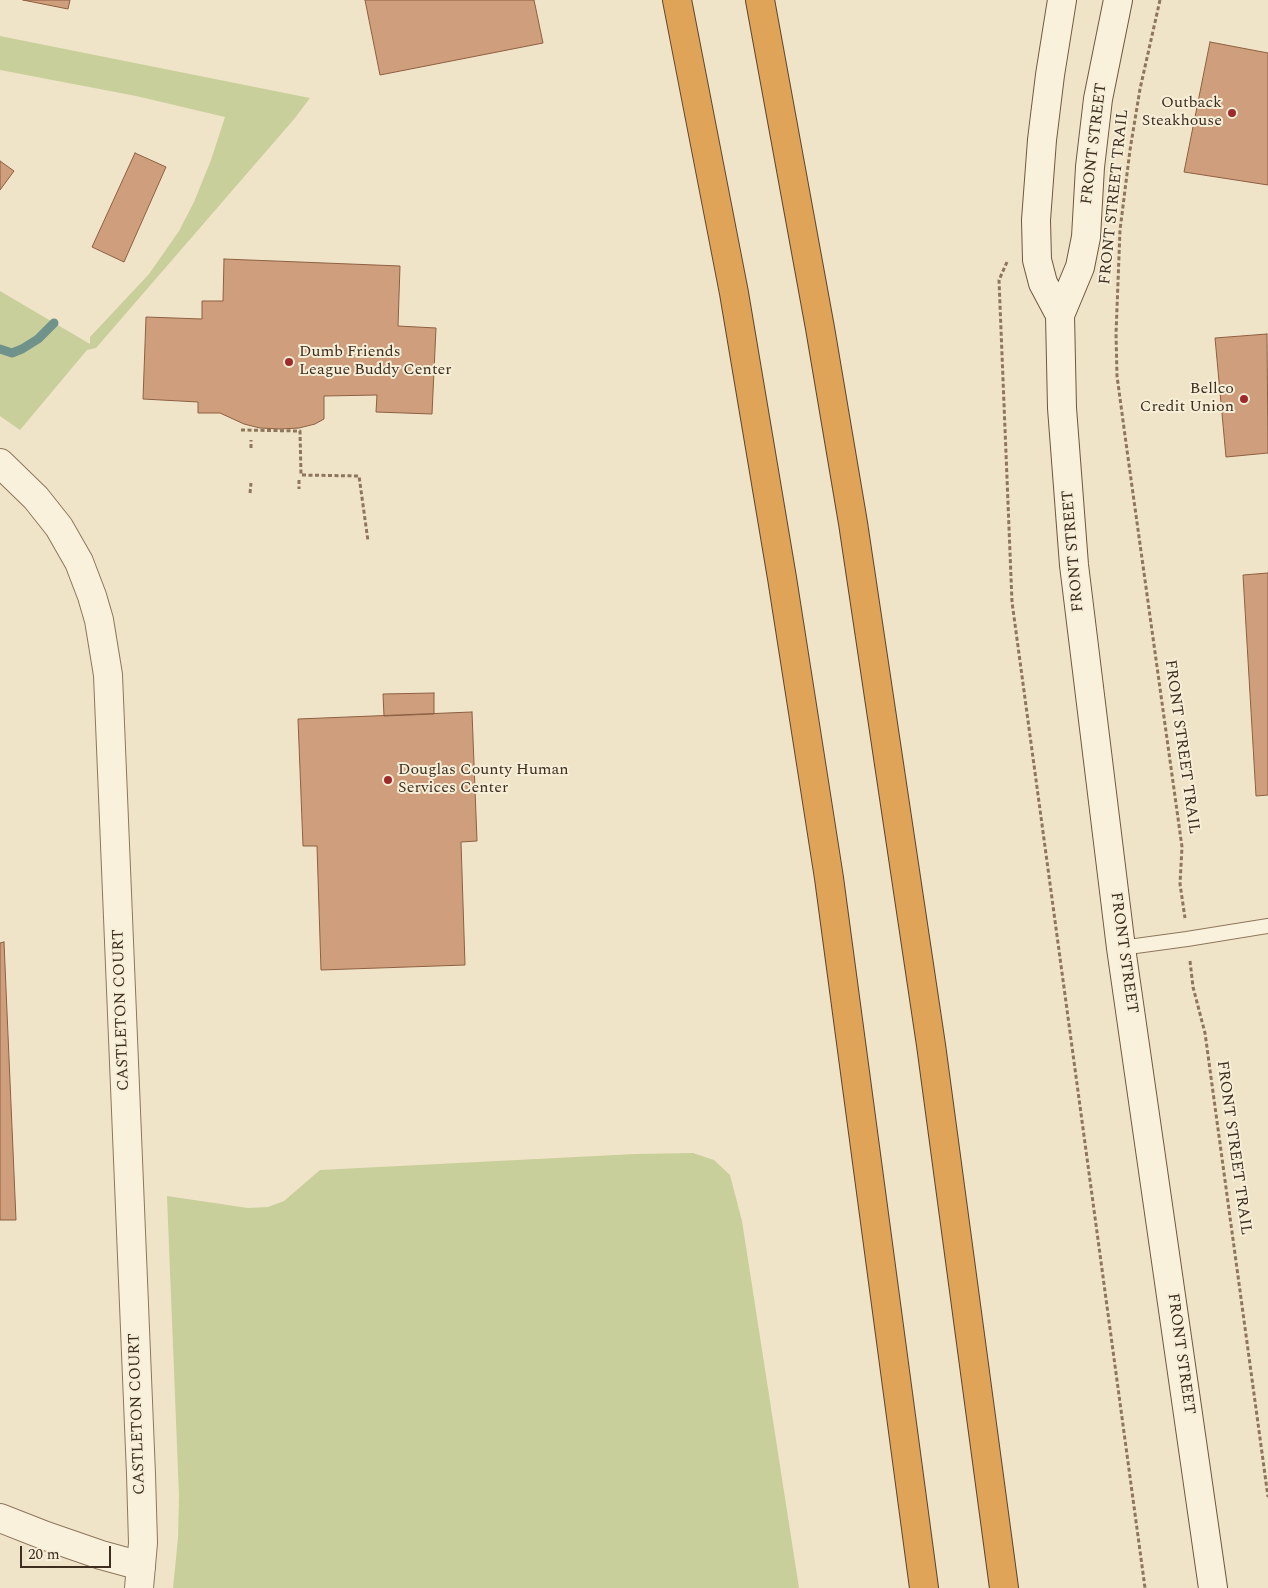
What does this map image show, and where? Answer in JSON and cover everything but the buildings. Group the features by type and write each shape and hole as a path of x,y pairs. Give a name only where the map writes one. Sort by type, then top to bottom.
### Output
{"highway":[{"path":"677,0 734,293 782,578 829,878 924,1588"},
{"path":"760,0 822,338 853,523 931,1045 1004,1588"}],"main road":[{"name":"FRONT STREET","path":"1060,315 1044,283 1037,260 1036,220 1042,140 1062,0"},
{"name":"FRONT STREET","path":"1118,0 1098,98 1090,167 1086,237 1080,267 1060,315 1062,398 1074,565 1122,948 1213,1588"},
{"name":"CASTLETON COURT","path":"0,464 36,498 58,527 79,562 99,620 108,675 141,1474 143,1543 140,1577"},
{"path":"0,1518 101,1555 140,1577"}],"lane":[{"path":"1122,948 1268,926"}],"path":[{"name":"FRONT STREET TRAIL","path":"1160,0 1140,89 1120,230 1116,334 1117,376 1182,847 1180,884 1193,987 1205,1033 1268,1498"},
{"path":"1008,259 999,280 1012,602 1145,1588"},
{"path":"241,430 300,431 301,475 359,476 368,541"},
{"path":"251,440 251,448"},
{"path":"299,480 300,489"},
{"path":"250,493 251,483"}],"green space":[{"path":"0,36 310,98 295,118 96,348 87,350 20,430 0,416 0,291 90,344 90,337 149,274 179,231 194,202 211,160 225,117 136,96 0,70"},
{"path":"693,1153 714,1160 730,1175 742,1221 799,1588 173,1588 178,1538 179,1496 167,1196 248,1208 268,1207 284,1201 320,1170 635,1154"}],"waterway":[{"path":"0,349 12,353 22,349 38,339 54,323"}],"place":[{"name":"Outback Steakhouse","path":"1232,113"},
{"name":"Dumb Friends League Buddy Center","path":"289,362"},
{"name":"Bellco Credit Union","path":"1244,399"},
{"name":"Douglas County Human Services Center","path":"388,780"}]}
